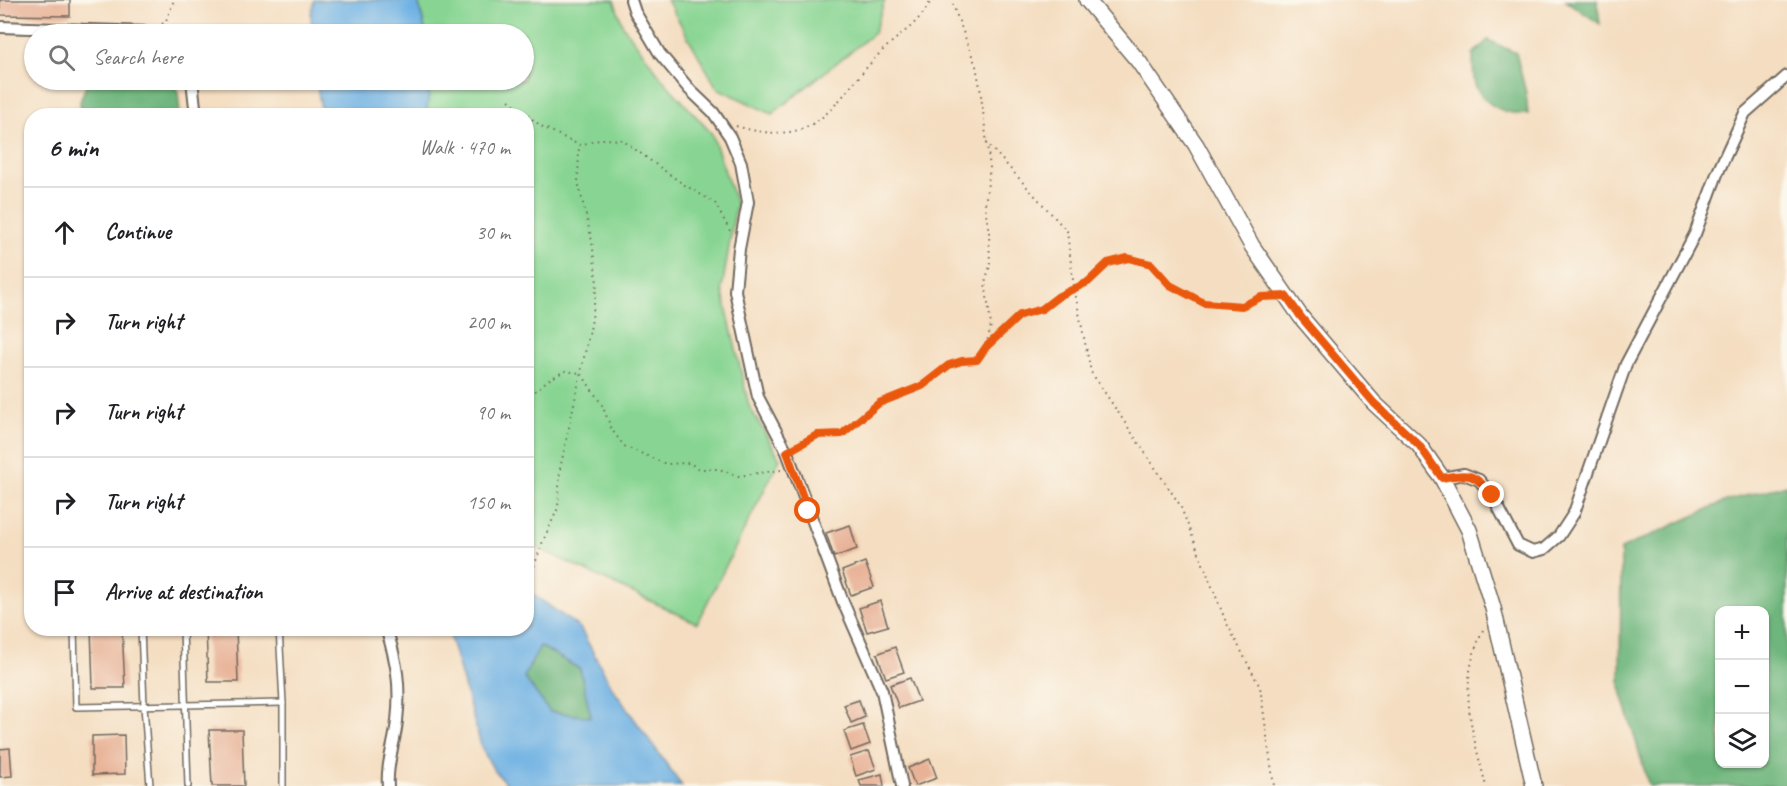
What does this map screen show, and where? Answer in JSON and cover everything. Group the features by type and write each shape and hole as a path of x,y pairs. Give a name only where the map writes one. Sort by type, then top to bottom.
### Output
{"main road":[{"path":"1087,0 1139,62 1196,145 1252,246 1301,317 1374,403 1419,445 1442,478 1469,530 1493,608 1534,786"}],"street":[{"path":"631,0 635,12 660,54 719,121 730,137 741,163 748,202 739,249 735,291 758,397 787,452 843,602 882,691 902,786"},
{"path":"0,27 24,28"},
{"path":"1442,478 1464,474 1479,480 1492,495 1518,545 1533,552 1544,549 1559,536 1574,513 1626,364 1695,234 1717,174 1745,113 1787,76"},
{"path":"193,90 195,108"},
{"path":"388,636 400,681 397,722 387,774 388,786"}],"lane":[{"path":"74,636 76,707 283,704"},
{"path":"141,636 150,786"},
{"path":"183,636 188,786"},
{"path":"279,636 283,704 283,786"}],"path":[{"path":"162,24 166,21 174,0"},
{"path":"719,121 755,130 793,131 811,126 828,113 846,94 864,69 884,49 925,13 931,0"},
{"path":"951,0 976,66 990,168 984,205 989,233 990,266 984,282 991,325 986,347"},
{"path":"509,100 519,108"},
{"path":"534,120 579,144 603,139 622,140 683,184 715,203 739,249"},
{"path":"986,142 1067,231 1074,288 1090,372 1180,505 1226,622 1260,687 1274,786"},
{"path":"534,566 558,508 560,469 591,325 597,284 592,241 578,182 579,144"},
{"path":"787,452 817,435 842,434 879,403 922,386 949,365 977,360 986,347 1020,315 1042,309 1059,296 1088,282 1108,263 1128,258 1151,264 1170,285 1204,303 1242,306 1261,297 1286,296"},
{"path":"534,392 548,380 565,371 581,373 602,405 612,430 624,446 666,464 689,463 700,469 719,469 738,476 793,469"},
{"path":"1486,786 1468,711 1468,680 1478,641 1493,608"}],"green space":[{"path":"418,0 614,0 623,26 664,81 712,134 736,204 722,289 749,406 780,459 697,623 534,546 534,108 427,108 430,90 534,90 534,24 424,24"},
{"path":"667,0 885,0 874,33 772,114 717,88"},
{"path":"1565,0 1597,0 1600,24"},
{"path":"1488,40 1516,53 1526,93 1528,114 1512,113 1491,105 1476,87 1473,54"},
{"path":"84,90 177,90 179,108 81,108 80,102"},
{"path":"1787,485 1787,786 1649,786 1620,687 1621,549 1726,501"},
{"path":"540,646 580,669 592,717 550,712 524,677"}],"water":[{"path":"314,0 418,0 424,24 312,24"},
{"path":"318,90 430,90 427,108 321,108"},
{"path":"534,595 580,628 613,689 682,786 508,786 494,770 482,749 450,636 534,636","holes":["540,646 580,669 591,717 550,712 524,677"]}],"building":[{"path":"0,0 70,0 70,16 0,15"},
{"path":"850,525 857,549 834,557 826,533"},
{"path":"865,562 874,587 851,595 842,571"},
{"path":"880,601 888,626 867,632 859,608"},
{"path":"91,636 122,636 125,688 93,688"},
{"path":"206,636 236,636 238,682 208,682"},
{"path":"895,647 904,672 886,678 877,654"},
{"path":"910,678 919,701 899,708 890,685"},
{"path":"859,700 865,717 851,723 844,705"},
{"path":"863,725 870,744 851,751 844,731"},
{"path":"209,730 242,730 244,786 212,786"},
{"path":"124,735 125,774 92,775 92,736"},
{"path":"10,748 12,776 0,777 0,749"},
{"path":"869,751 876,769 856,776 850,757"},
{"path":"930,759 937,778 915,786 908,768"},
{"path":"882,774 884,786 861,786 859,780"}],"route":[{"path":"808,511 787,452 817,435 842,434 879,403 922,386 949,365 977,360 986,347 1020,315 1042,309 1059,296 1088,282 1108,263 1128,258 1151,264 1170,285 1204,303 1242,306 1261,297 1286,296 1374,403 1419,445 1442,478 1464,474 1479,480 1492,495"}]}
